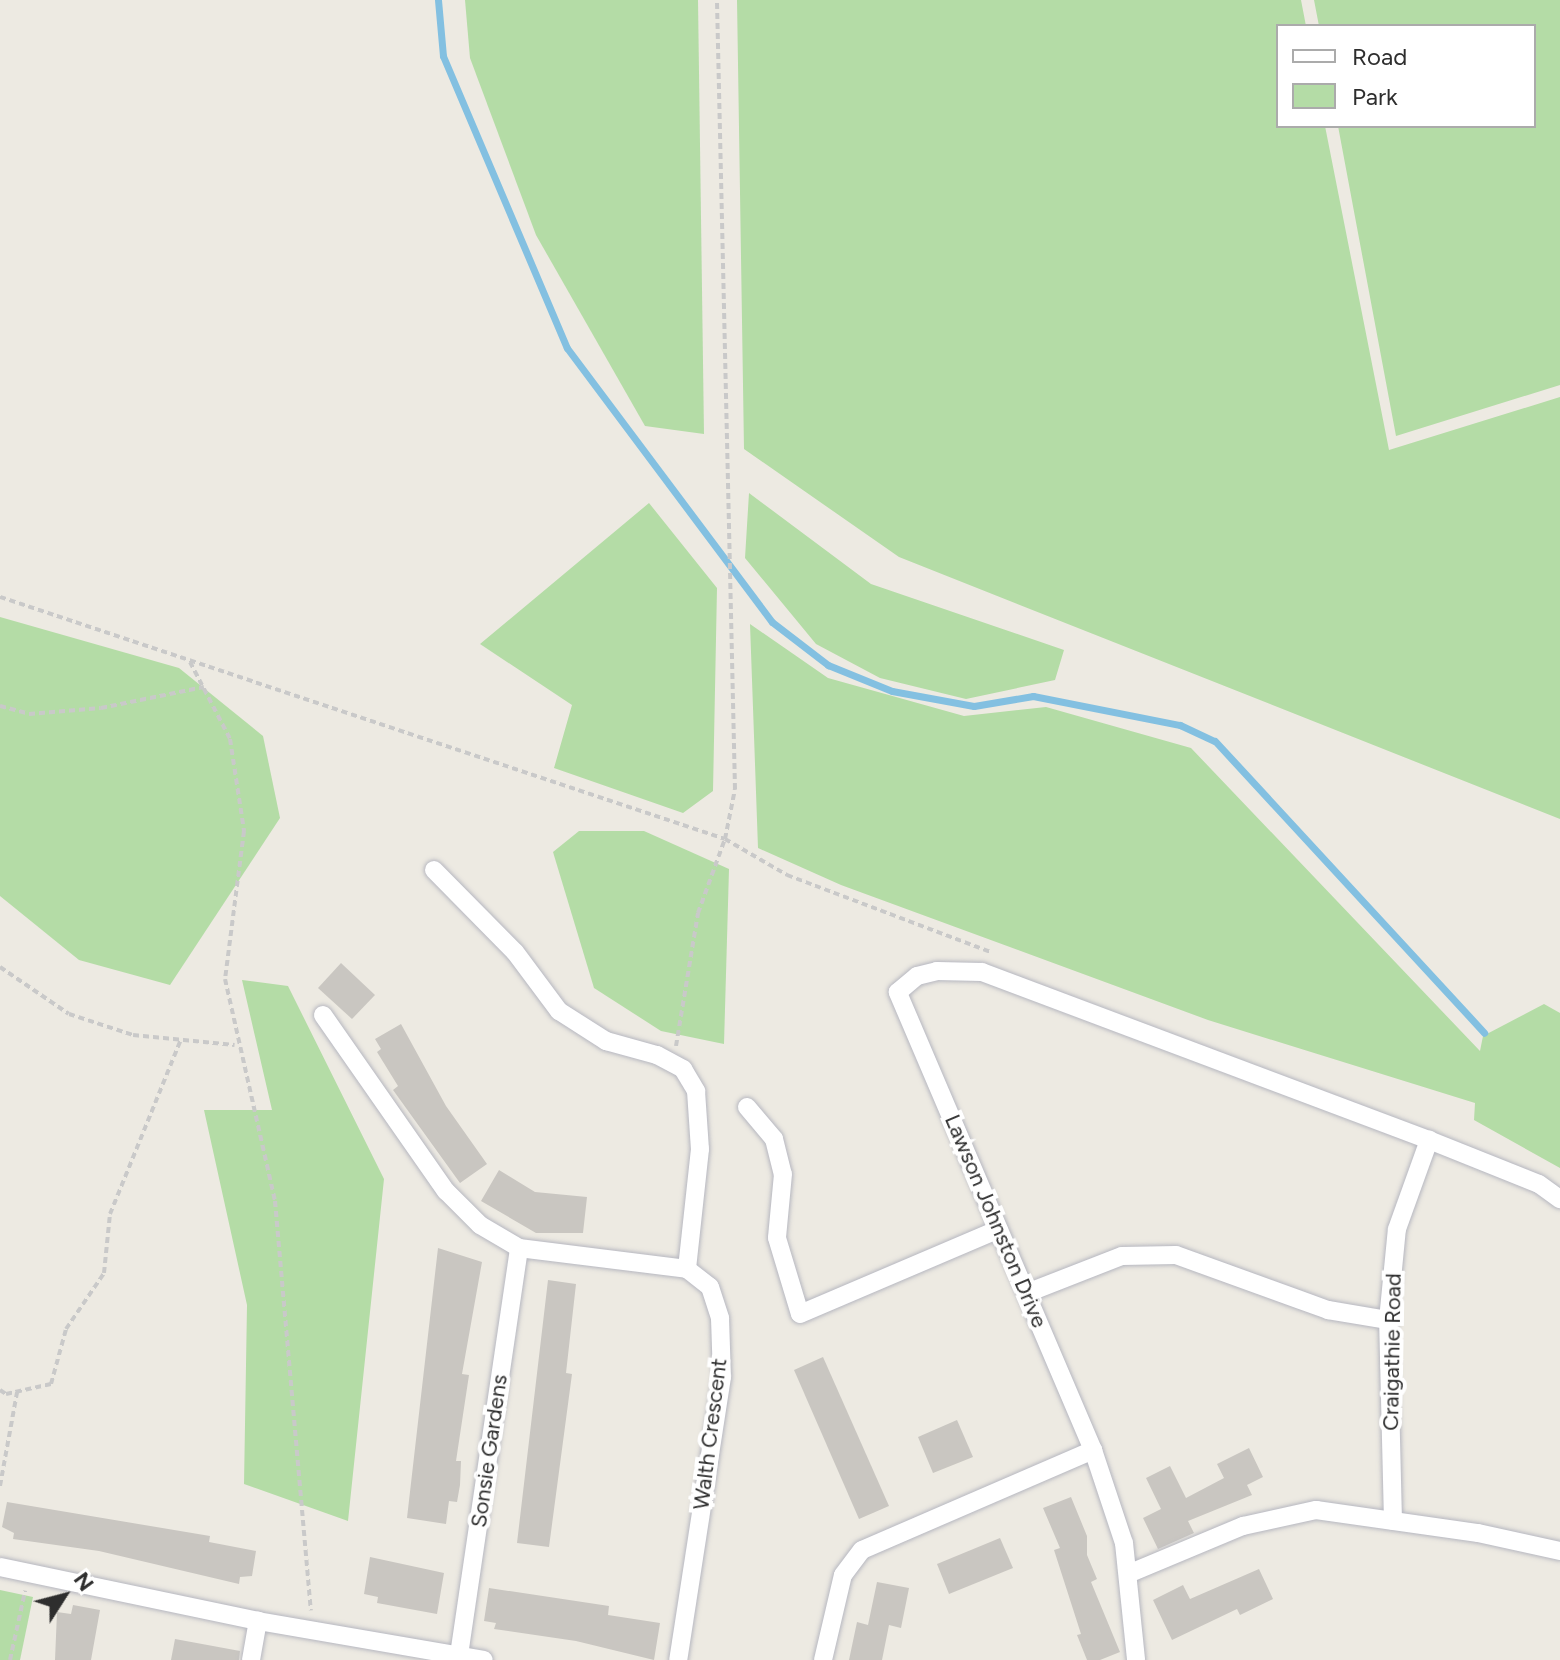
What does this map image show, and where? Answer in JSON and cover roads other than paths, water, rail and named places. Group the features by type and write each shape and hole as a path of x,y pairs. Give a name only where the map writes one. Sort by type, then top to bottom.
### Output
{"street":[{"path":"323,1015 446,1191 480,1225 519,1248 687,1269 698,1123 696,1091 673,1064 606,1041 559,1011 515,952 434,870"},
{"name":"Lawson Johnston Drive","path":"1136,1660 1124,1543 1093,1450 898,992 917,976 937,971 982,972 1429,1140"},
{"path":"747,1107 774,1139 783,1174 777,1238 800,1314 999,1229"},
{"path":"1429,1140 1539,1184 1560,1199"},
{"name":"Craigathie Road","path":"1393,1521 1388,1320 1397,1229 1429,1140"},
{"name":"Sonsie Gardens","path":"459,1655 519,1248"},
{"path":"1027,1293 1122,1256 1176,1255 1328,1310 1388,1320"},
{"name":"Walth Crescent","path":"678,1660 722,1377 720,1318 710,1287 687,1269"},
{"path":"823,1660 843,1575 862,1550 1093,1450"},
{"path":"1128,1574 1243,1526 1316,1510 1560,1551"},
{"path":"0,1567 258,1621 484,1660"},
{"path":"251,1660 258,1621"}],"waterway":[{"path":"438,0 443,56 567,348 772,622 828,665 892,691 974,706 1033,696 1180,725 1215,741 1484,1033"}]}
